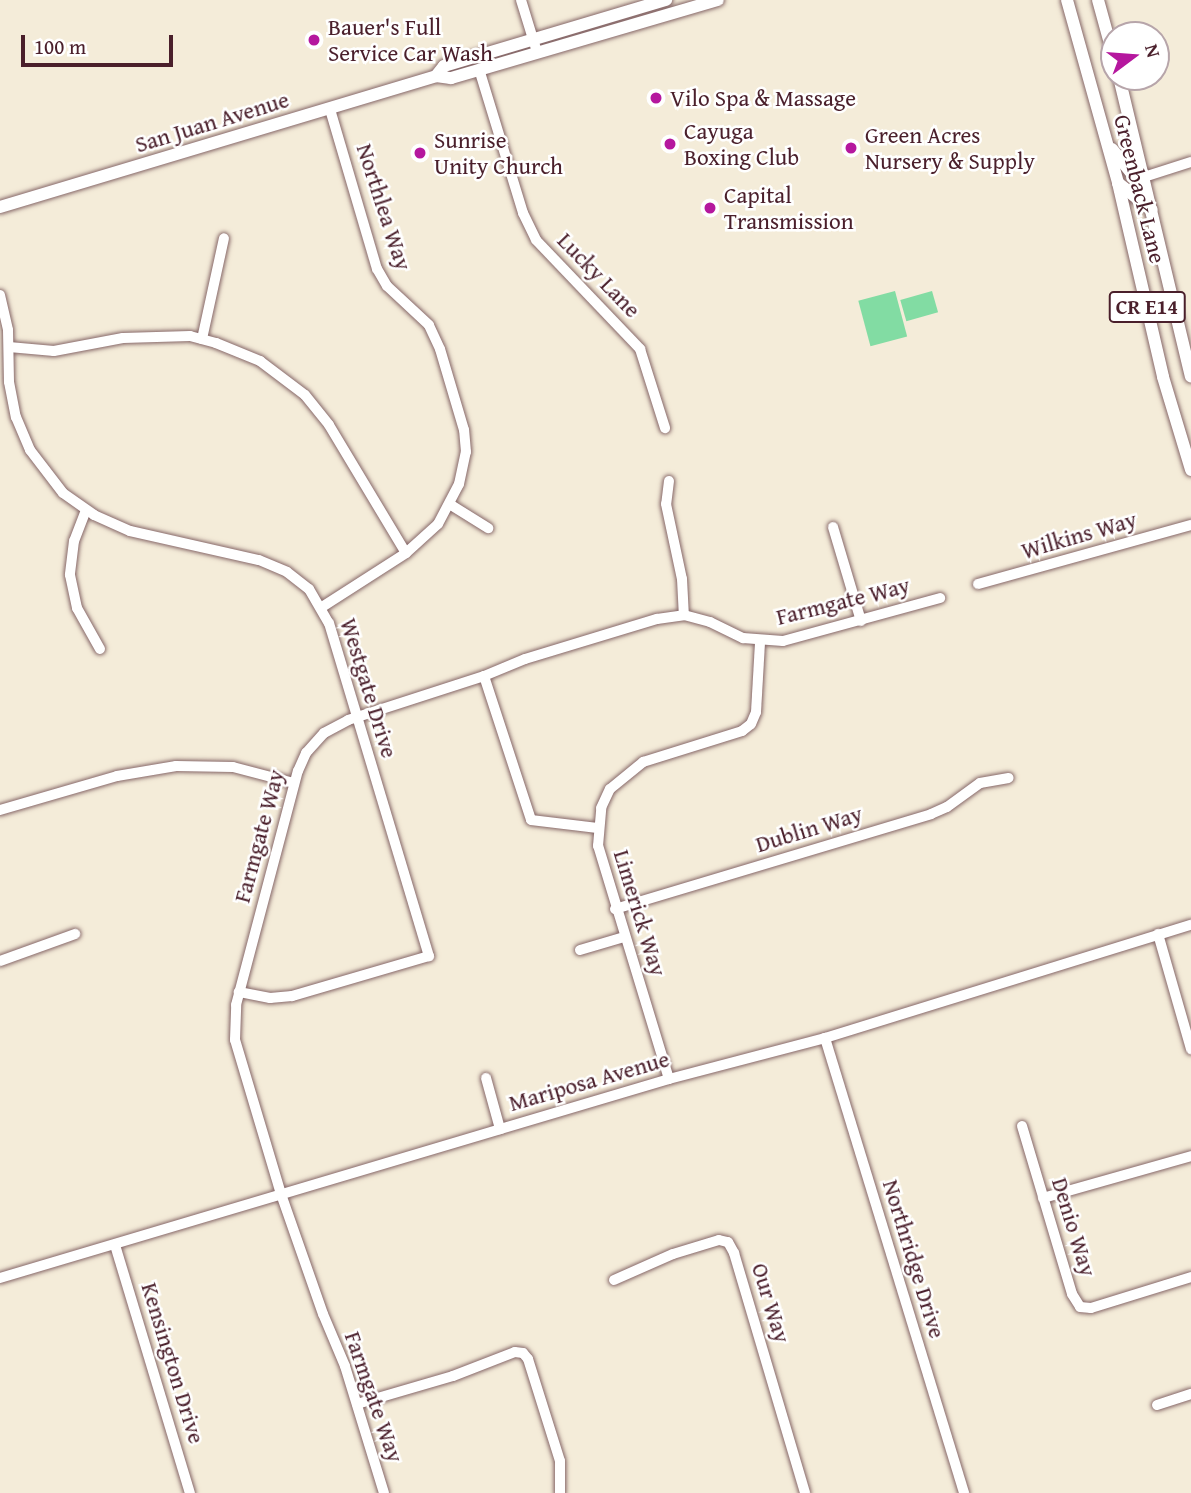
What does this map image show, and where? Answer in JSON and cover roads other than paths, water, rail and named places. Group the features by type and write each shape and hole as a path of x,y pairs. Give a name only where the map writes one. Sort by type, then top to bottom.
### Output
{"main road":[{"name":"San Juan Avenue","path":"436,76 443,66 666,0"},
{"path":"679,0 695,0"},
{"name":"San Juan Avenue","path":"0,207 436,76 451,78 718,0"},
{"name":"Greenback Lane","path":"1067,0 1118,183 1163,377 1191,470"},
{"path":"1098,0 1104,21"},
{"name":"Greenback Lane","path":"1122,91 1191,376"},
{"path":"1107,143 1132,174 1144,177"},
{"path":"1118,183 1152,211"}],"street":[{"path":"521,0 537,52"},
{"name":"Lucky Lane","path":"479,69 523,213 536,240 640,349 665,428"},
{"name":"Northlea Way","path":"322,607 406,553 438,524 451,505 464,470 466,452 464,430 440,349 429,325 387,286 377,269 330,108"},
{"path":"1144,177 1191,162"},
{"path":"202,339 225,238"},
{"name":"Westgate Drive","path":"0,295 9,347 11,400 26,442 51,480 86,510 130,531 273,565 298,579 322,607 429,956 292,996 270,998 239,992"},
{"path":"9,347 54,351 123,338 163,335 202,339 260,361 305,395 330,425 406,553"},
{"path":"669,481 666,505 682,579 684,615"},
{"path":"451,505 488,528"},
{"path":"86,510 74,541 71,583 84,625 100,649"},
{"name":"Wilkins Way","path":"978,584 1191,525"},
{"path":"833,527 862,621"},
{"name":"Farmgate Way","path":"384,1493 357,1404 281,1194 237,1049 234,1017 239,992 302,761 316,740 331,728 356,717 620,629 684,615 760,642 808,636 940,598"},
{"name":"Limerick Way","path":"669,1079 615,909 598,846 601,808 610,789 628,772 659,755 742,731 751,724 756,712 760,642"},
{"path":"484,676 525,812 531,820 598,828"},
{"path":"0,810 117,776 176,766 233,767 295,783"},
{"name":"Dublin Way","path":"615,909 931,814 947,807 980,783 1009,778"},
{"name":"Mariposa Avenue","path":"0,1278 669,1079 825,1038 1191,925"},
{"path":"0,961 75,934"},
{"path":"1158,934 1191,1049"},
{"path":"580,950 624,937"},
{"name":"Northridge Drive","path":"825,1038 964,1493"},
{"path":"486,1078 500,1129"},
{"name":"Denio Way","path":"1022,1126 1072,1294 1080,1307 1091,1308 1191,1277"},
{"path":"1044,1198 1191,1156"},
{"name":"Our Way","path":"614,1280 674,1254 719,1240 728,1242 734,1252 805,1493"},
{"name":"Kensington Drive","path":"115,1245 190,1493"},
{"path":"357,1404 453,1376 515,1352 523,1353 560,1461 560,1493"},
{"path":"1157,1405 1191,1394"}],"place":[{"name":"Bauer's Full Service Car Wash","path":"314,40"},
{"name":"Vilo Spa & Massage","path":"656,98"},
{"name":"Cayuga Boxing Club","path":"670,144"},
{"name":"Green Acres Nursery & Supply","path":"851,148"},
{"name":"Sunrise Unity Church","path":"420,153"},
{"name":"Capital Transmission","path":"710,208"}]}
